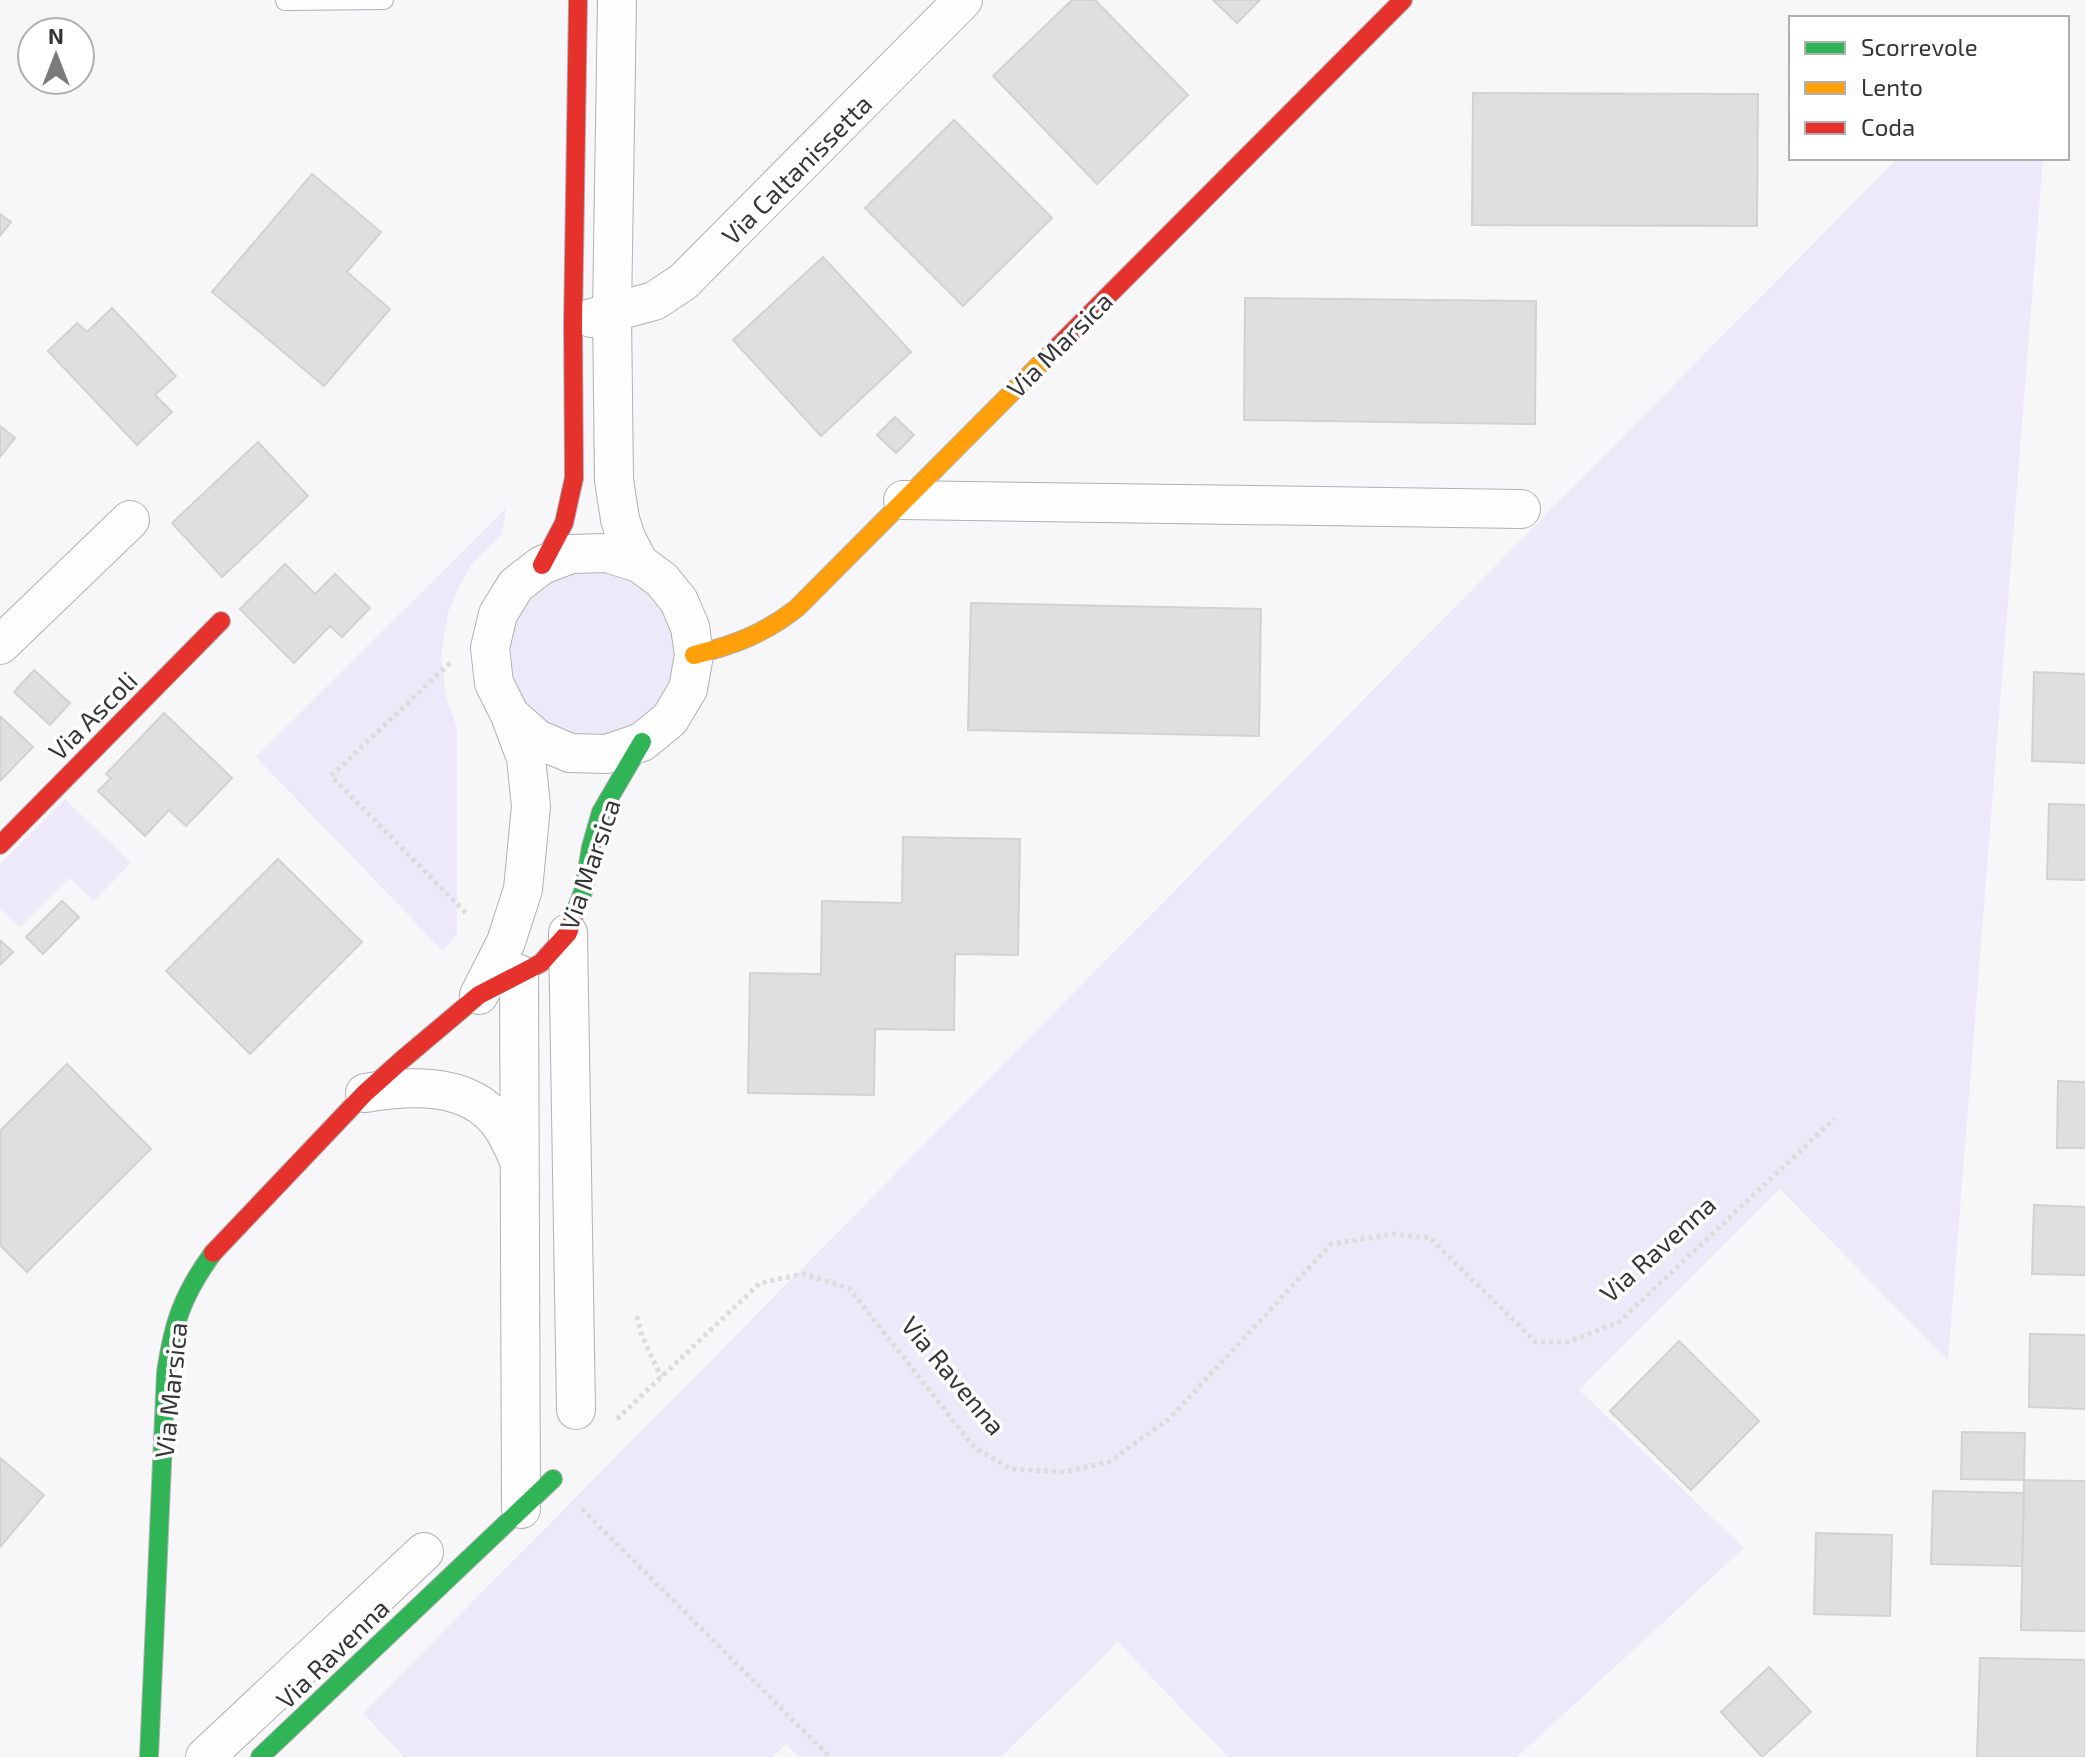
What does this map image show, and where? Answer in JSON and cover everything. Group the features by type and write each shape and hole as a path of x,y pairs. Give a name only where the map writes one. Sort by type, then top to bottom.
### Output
{"street":[{"path":"542,565 564,523 574,478 578,0"},
{"path":"617,0 612,312 616,499 626,538 639,563"},
{"name":"Via Caltanissetta","path":"573,323 654,301 683,282 963,0"},
{"name":"Via Marsica","path":"694,655 749,640 797,608 1403,0"},
{"path":"903,500 1521,509"},
{"path":"0,645 130,520"},
{"path":"607,553 639,563 662,580 679,601 690,627 694,655 688,689 670,719 642,742 607,754 570,753 537,739 510,715 494,683 490,648 498,614 516,585 542,565 571,554 607,553"},
{"name":"Via Ascoli","path":"0,845 221,621"},
{"name":"Via Marsica","path":"479,995 506,942 523,889 531,806 526,758 510,715"},
{"name":"Via Marsica","path":"149,1757 166,1373 176,1313 214,1252 365,1093 479,995 541,963 568,933 584,889 601,812 642,742"},
{"path":"568,933 576,1323 591,1419"},
{"path":"519,974 521,1509"},
{"path":"365,1093 415,1087 458,1094 477,1102 501,1125 519,1160"},
{"path":"520,1323 576,1323"},
{"name":"Via Ravenna","path":"260,1757 553,1479"},
{"path":"205,1757 424,1552"}],"lane":[{"path":"285,1 384,0"}],"path":[{"path":"452,661 331,776 468,915"},
{"name":"Via Ravenna","path":"591,1419 661,1377 760,1283 803,1274 849,1288 974,1447 1011,1469 1065,1472 1109,1462 1169,1419 1331,1244 1394,1234 1430,1238 1536,1342 1568,1342 1619,1322 1835,1118"},
{"path":"637,1316 642,1336 661,1377"},
{"path":"553,1479 830,1757"}],"shaded area":[{"path":"1896,160 2043,160 1948,1361 1780,1189 1579,1390 1744,1548 1517,1757 1228,1757 1118,1642 1001,1757 799,1757 786,1744 773,1757 404,1757 363,1713"},
{"path":"506,508 502,534 471,565 448,612 441,657 446,696 457,728 457,933 443,951 256,757"},
{"path":"592,570 624,576 651,594 669,621 675,653 669,685 651,712 624,730 592,736 560,730 533,712 515,685 509,653 515,621 533,594 560,576"},
{"path":"65,799 131,863 94,901 69,878 20,927 0,908 0,864"}],"building":[{"path":"1072,0 1095,0 1188,95 1097,184 993,76"},
{"path":"1213,0 1260,0 1237,23"},
{"path":"1473,93 1758,94 1757,226 1472,225"},
{"path":"954,120 1052,218 963,306 865,208"},
{"path":"312,174 381,232 347,272 390,309 324,386 212,292"},
{"path":"0,214 11,222 0,236"},
{"path":"823,257 911,352 821,436 733,340"},
{"path":"1245,298 1536,301 1535,424 1244,420"},
{"path":"112,308 176,376 155,395 172,412 137,445 48,351 77,323 87,332"},
{"path":"895,417 914,435 896,453 877,435"},
{"path":"0,426 15,438 0,457"},
{"path":"258,442 308,496 222,577 172,523"},
{"path":"285,564 315,594 335,574 370,608 342,637 330,626 294,663 240,609"},
{"path":"971,603 1261,609 1259,736 968,730"},
{"path":"34,670 70,703 50,725 14,692"},
{"path":"2034,672 2085,674 2085,763 2032,761"},
{"path":"164,713 232,778 186,826 169,810 145,836 98,791 111,778 106,774"},
{"path":"0,716 33,747 0,781"},
{"path":"2049,804 2085,805 2085,880 2047,879"},
{"path":"903,837 1020,839 1018,955 955,954 954,1030 875,1029 874,1095 748,1093 750,973 821,974 822,901 902,903"},
{"path":"278,859 362,942 250,1054 166,971"},
{"path":"62,901 79,917 43,954 26,937"},
{"path":"0,940 13,952 0,965"},
{"path":"67,1064 151,1149 27,1272 0,1245 0,1131"},
{"path":"2058,1081 2085,1082 2085,1148 2057,1148"},
{"path":"2034,1205 2085,1207 2085,1275 2032,1274"},
{"path":"2030,1334 2085,1335 2085,1409 2029,1407"},
{"path":"1679,1341 1759,1421 1691,1490 1610,1411"},
{"path":"1962,1432 2025,1433 2024,1480 1961,1479"},
{"path":"0,1458 44,1495 0,1547"},
{"path":"2024,1480 2085,1481 2085,1631 2021,1630"},
{"path":"1933,1491 2024,1493 2022,1566 1931,1564"},
{"path":"1816,1533 1892,1535 1890,1616 1814,1614"},
{"path":"1980,1658 2085,1660 2085,1757 1977,1757"},
{"path":"1769,1667 1811,1712 1762,1757 1721,1712"}],"traffic: fast":[{"path":"575,913 584,889 601,812 642,742"},
{"path":"149,1757 166,1373 181,1310 213,1253"},
{"path":"260,1757 553,1479"}],"traffic: slow":[{"path":"694,655 748,638 797,608 1058,346"}],"traffic: jam":[{"path":"542,565 564,523 574,478 578,0"},
{"path":"1058,346 1403,0"},
{"path":"0,845 221,621"},
{"path":"213,1253 365,1093 403,1059 479,995 541,963 568,933 575,913"}]}
